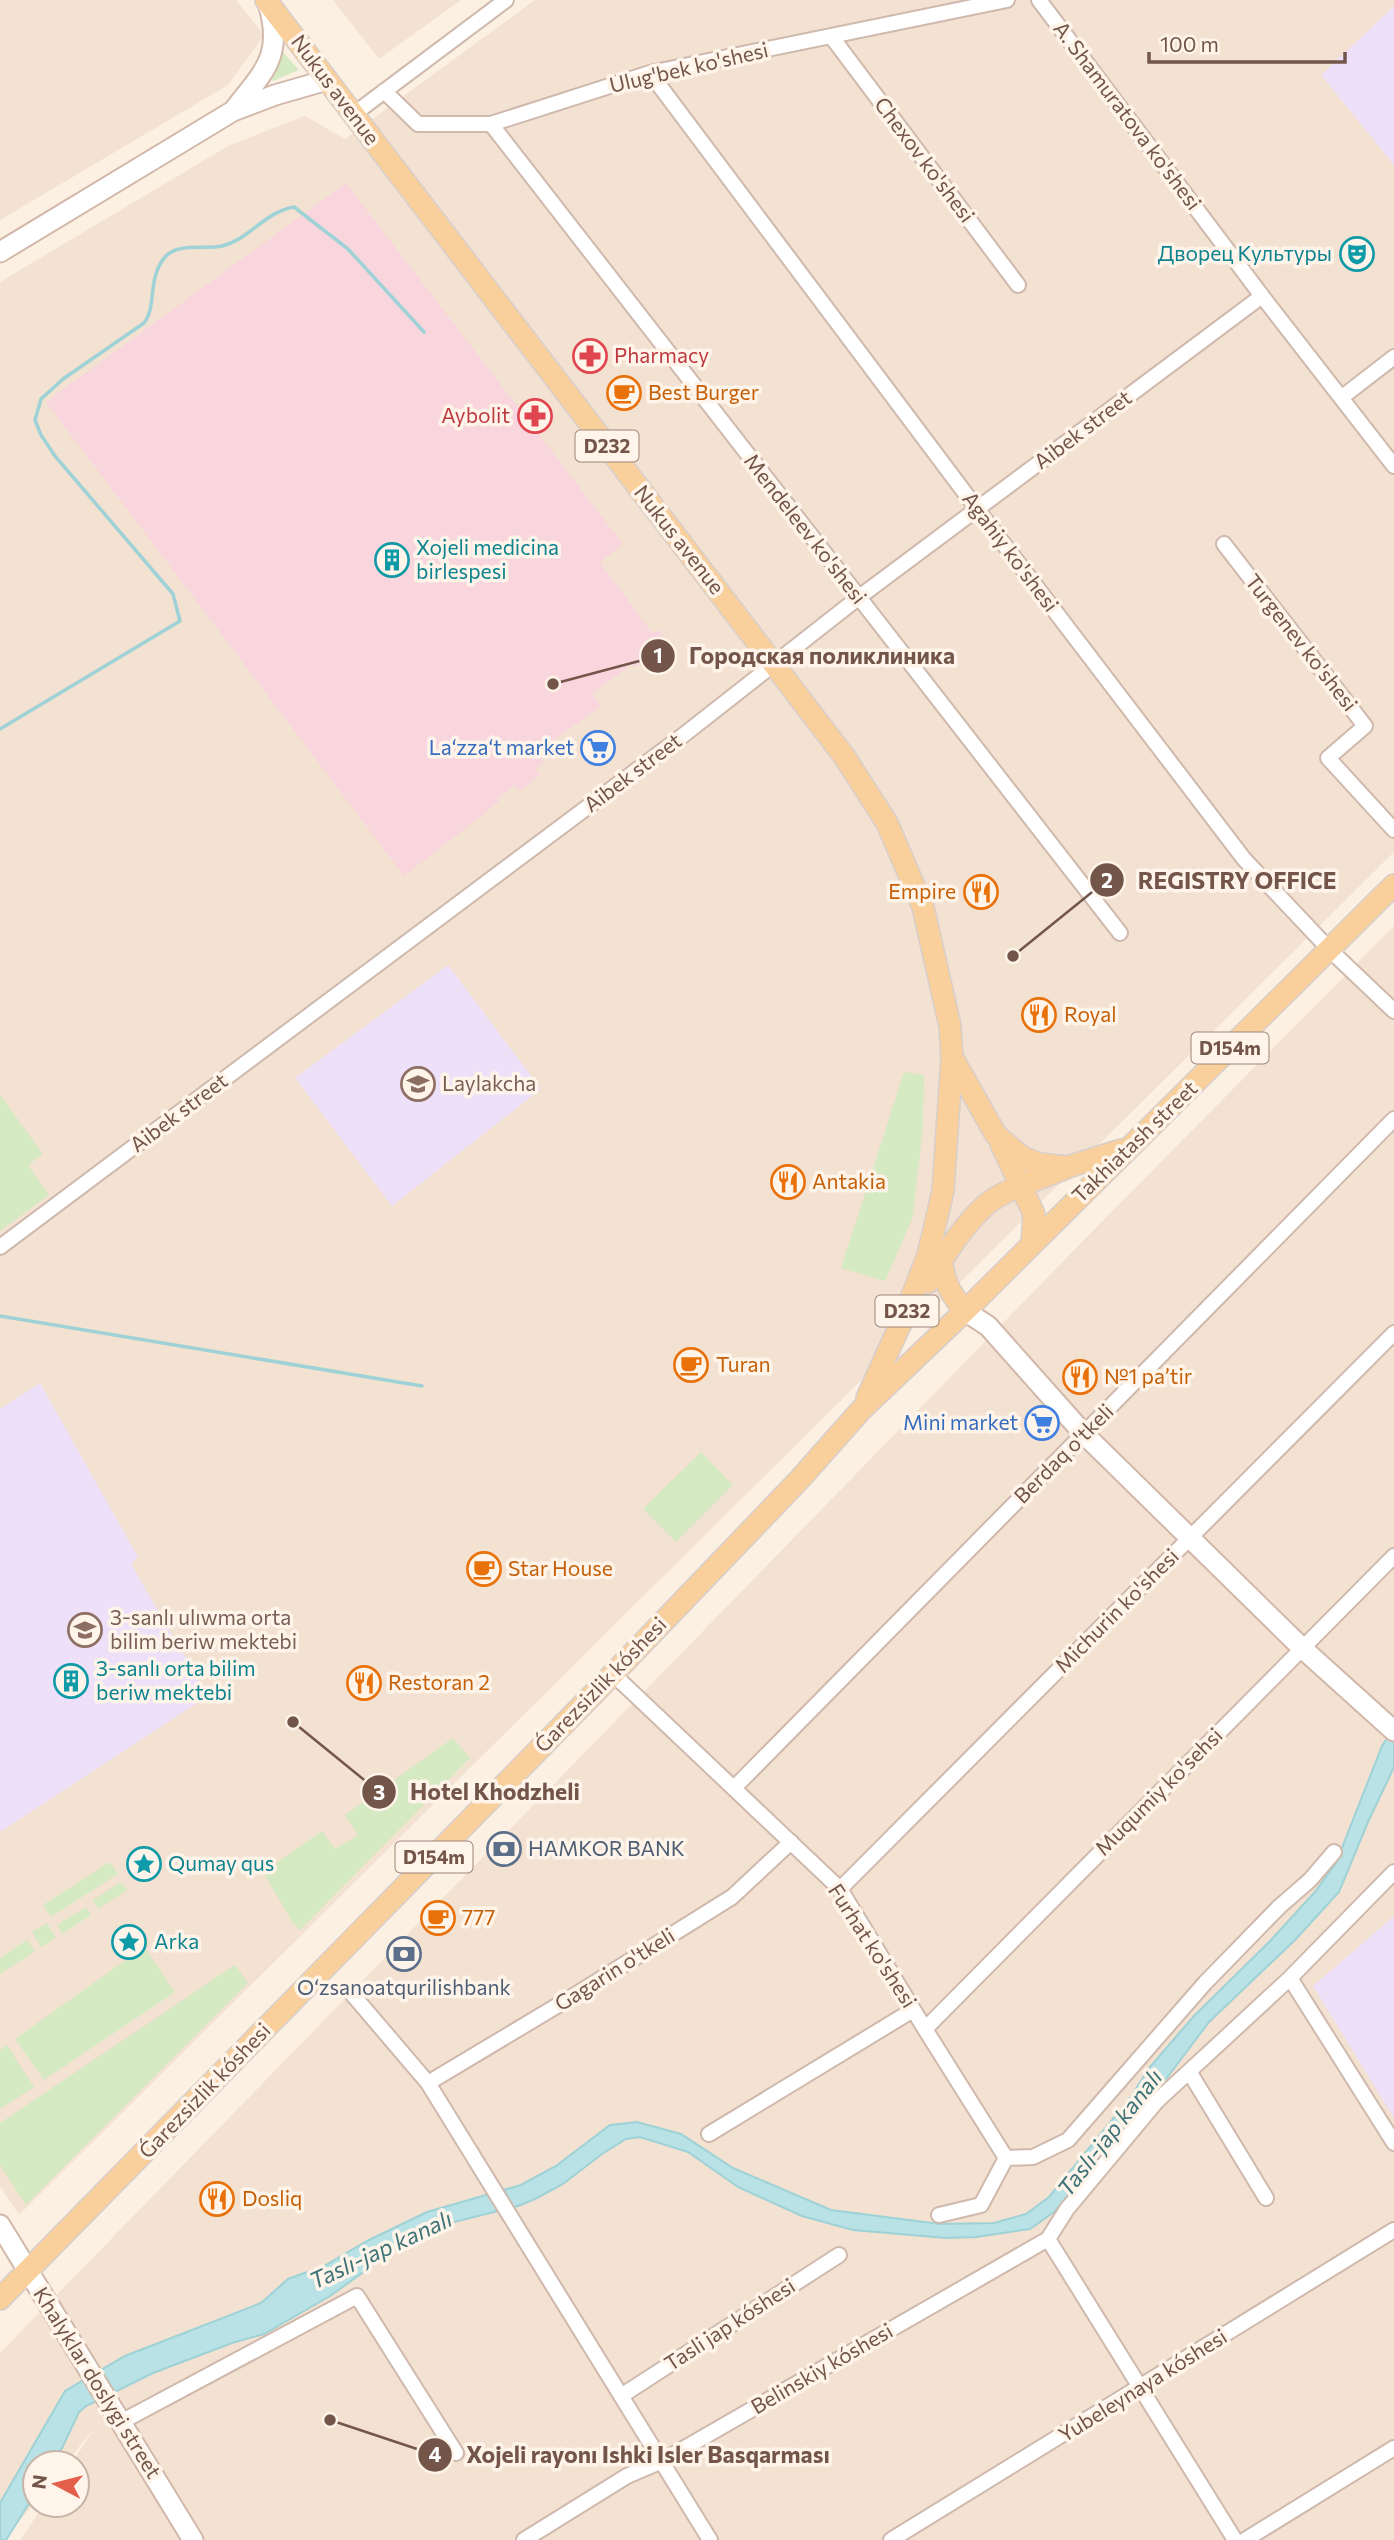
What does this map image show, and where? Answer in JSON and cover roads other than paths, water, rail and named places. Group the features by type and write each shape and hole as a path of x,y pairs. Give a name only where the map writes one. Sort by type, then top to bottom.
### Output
{"main road":[{"name":"Nukus avenue","path":"267,1 844,756 887,823 923,906 950,1026 952,1057"},
{"name":"Takhiatash street","path":"965,1311 1394,885"},
{"path":"952,1057 996,1135 1034,1214 1032,1243"},
{"name":"D232","path":"861,1410 905,1314 928,1255 943,1191 952,1057"},
{"path":"996,1135 1022,1157 1039,1164 1068,1167"},
{"path":"905,1314 956,1239 988,1203 1068,1167 1129,1147"},
{"name":"D232","path":"939,1208 942,1270 949,1294 965,1311"},
{"name":"Ǵarezsizlik kóshesi","path":"0,2299 613,1674 800,1479 861,1410 965,1311"}],"street":[{"path":"354,114 506,0"},
{"name":"Ulug'bek ko'shesi","path":"384,91 418,124 491,124 650,73 1007,0"},
{"name":"A. Shamuratova ko'shesi","path":"1039,0 1394,466"},
{"path":"233,111 265,70 275,43 274,23 267,1"},
{"name":"Chexov ko'shesi","path":"831,36 1018,285"},
{"name":"Agahiy ko'shesi","path":"650,73 1244,859 1330,950 1394,1012"},
{"path":"0,252 233,111 327,80"},
{"name":"Mendeleev ko'shesi","path":"491,124 1120,933"},
{"name":"Aibek street","path":"0,1247 416,937 858,598 1262,296"},
{"path":"1341,398 1394,357"},
{"name":"Turgenev ko'shesi","path":"1224,544 1365,726 1328,758 1394,830"},
{"name":"Berdaq o'tkeli","path":"734,1788 1394,1119"},
{"path":"965,1311 988,1326 1084,1434 1189,1538 1302,1648 1392,1729"},
{"name":"Michurin ko'shesi","path":"840,1889 1394,1332"},
{"name":"Muqumiy ko'sehsi","path":"925,2029 1394,1556"},
{"name":"Furhat ko'shesi","path":"613,1674 840,1889 1006,2158"},
{"name":"Gagarin o'tkeli","path":"428,2083 732,1897 791,1842"},
{"path":"939,2215 981,2205 1006,2158 1033,2157 1068,2140 1205,1983 1279,1907 1310,1880 1334,1852"},
{"path":"1235,2540 1048,2239 1067,2209 1157,2101 1290,1978 1394,1872"},
{"path":"1290,1978 1394,2143"},
{"path":"353,1995 428,2083 710,2540"},
{"path":"709,2134 913,2010"},
{"path":"1190,2073 1266,2198"},
{"name":"Khalyklar doslygi street","path":"0,2225 193,2540"},
{"name":"Yubeleynaya kóshesi","path":"891,2540 1394,2230"},
{"name":"Belinskiy kóshesi","path":"524,2540 627,2476 662,2461 1048,2239"},
{"name":"Tasli jap kóshesi","path":"621,2396 839,2255"},
{"path":"116,2414 356,2296 456,2453"},
{"path":"1245,2540 1394,2448"}],"water":[{"name":"Taslı-jap kanalı","path":"1394,1728 1394,1767 1339,1892 1295,1940 1209,2022 1157,2091 1074,2191 1054,2212 1030,2229 976,2237 946,2238 853,2230 802,2216 738,2187 688,2152 640,2137 626,2139 563,2184 535,2199 431,2230 397,2248 330,2296 264,2334 232,2343 153,2373 86,2406 79,2412 62,2449 31,2449 65,2391 125,2356 261,2303 288,2279 324,2266 369,2240 427,2212 521,2185 556,2166 610,2125 637,2122 681,2134 733,2168 831,2210 940,2224 994,2223 1026,2214 1049,2197 1131,2097 1149,2068 1194,2016 1314,1893 1336,1863 1382,1746"},
{"path":"21,2467 21,2516 6,2540 0,2540 0,2503"}],"waterway":[{"path":"0,729 180,621 173,594 55,456 35,420 41,399 63,379 144,323 150,309 159,265 170,252 232,243 274,214 294,207 348,249 424,332"},
{"path":"0,1316 422,1386"}],"place":[{"name":"Дворец Культуры","path":"1357,254"},
{"name":"Pharmacy","path":"590,356"},
{"name":"Best Burger","path":"624,393"},
{"name":"Aybolit","path":"535,416"},
{"name":"Xojeli medicina birlespesi","path":"392,560"},
{"name":"Городская поликлиника","path":"553,684"},
{"name":"Laʻzzaʻt market","path":"598,748"},
{"name":"Empire","path":"981,892"},
{"name":"REGISTRY OFFICE","path":"1013,956"},
{"name":"Royal","path":"1039,1015"},
{"name":"Laylakcha","path":"418,1084"},
{"name":"Antakia","path":"788,1182"},
{"name":"Turan","path":"691,1365"},
{"name":"№1 paʼtir","path":"1080,1377"},
{"name":"Mini market","path":"1042,1423"},
{"name":"Star House","path":"484,1569"},
{"name":"3-sanlı ulıwma orta bilim beriw mektebi","path":"85,1630"},
{"name":"3-sanlı orta bilim beriw mektebi","path":"71,1681"},
{"name":"Restoran 2","path":"364,1683"},
{"name":"Hotel Khodzheli","path":"293,1722"},
{"name":"HAMKOR BANK","path":"504,1849"},
{"name":"Qumay qus","path":"144,1864"},
{"name":"777","path":"438,1918"},
{"name":"Arka","path":"129,1942"},
{"name":"Oʻzsanoatqurilishbank","path":"404,1954"},
{"name":"Dosliq","path":"217,2199"},
{"name":"Xojeli rayonı Ishki Isler Basqarması","path":"330,2420"}]}
